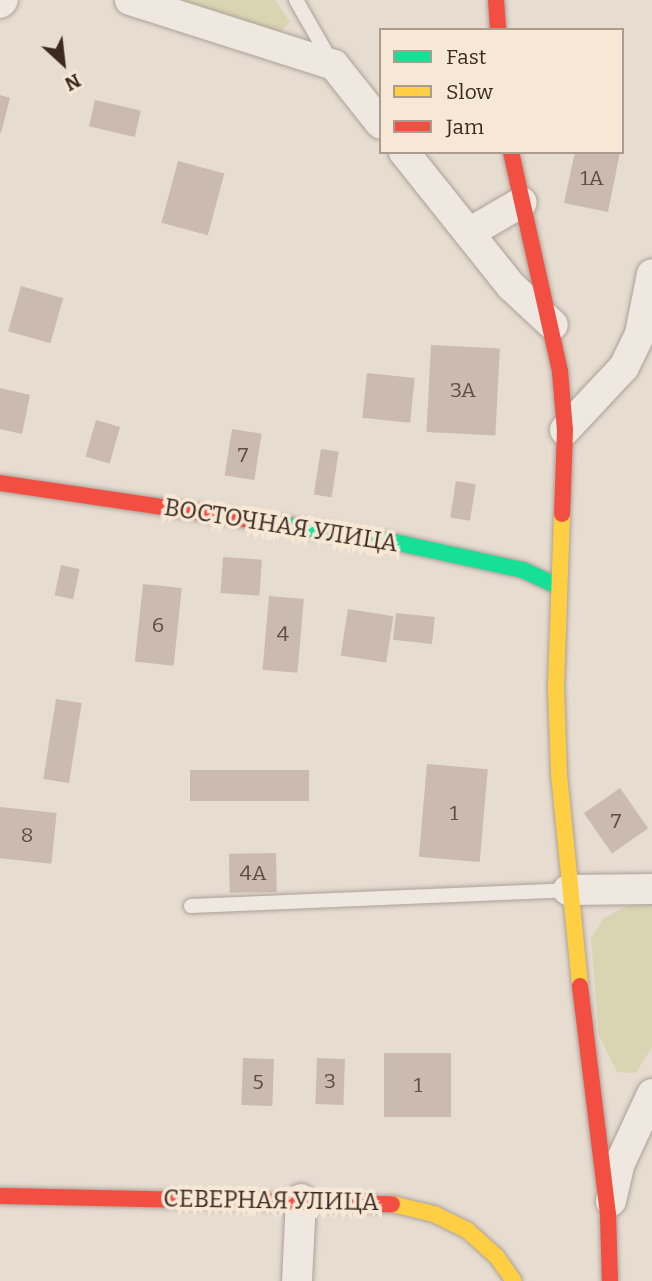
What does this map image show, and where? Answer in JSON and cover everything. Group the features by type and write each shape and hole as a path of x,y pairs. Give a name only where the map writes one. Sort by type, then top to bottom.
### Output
{"street":[{"path":"130,0 334,65 379,121"},
{"path":"496,0 498,28"},
{"path":"406,154 511,286 553,325"},
{"path":"511,154 553,325 565,430 558,586 559,774 568,890 608,1215 610,1281"},
{"path":"469,233 522,202"},
{"path":"565,430 624,367 640,334 652,274"},
{"name":"ВОСТОЧНАЯ УЛИЦА","path":"0,483 385,540 523,570 558,586"},
{"path":"568,890 652,889"},
{"path":"608,1215 620,1163 652,1094"},
{"name":"СЕВЕРНАЯ УЛИЦА","path":"0,1196 300,1199 388,1203 434,1214 467,1230 498,1257 514,1281"},
{"path":"297,1281 300,1199"}],"lane":[{"path":"296,0 334,65"},
{"path":"191,906 568,890"}],"shaded area":[{"path":"157,0 275,0 290,22 275,37"},
{"path":"640,899 652,901 652,1047 636,1073 617,1072 599,1036 591,938 604,918"}],"building":[{"path":"0,95 10,98 1,133 0,133"},
{"path":"95,100 141,111 135,137 89,126"},
{"path":"575,154 620,154 608,212 564,203"},
{"path":"178,161 224,173 208,235 161,223"},
{"path":"21,286 63,298 50,343 8,331"},
{"path":"431,345 500,349 495,435 426,432"},
{"path":"367,373 415,378 410,423 362,418"},
{"path":"0,388 30,395 22,434 0,429"},
{"path":"96,420 120,427 110,463 86,457"},
{"path":"232,429 262,434 254,480 225,475"},
{"path":"321,449 339,452 332,497 314,494"},
{"path":"456,481 476,484 470,521 450,518"},
{"path":"223,557 262,560 259,596 220,593"},
{"path":"61,565 80,569 73,599 55,595"},
{"path":"143,584 182,588 174,666 135,662"},
{"path":"269,596 304,599 297,673 263,670"},
{"path":"348,609 393,616 386,663 341,655"},
{"path":"396,613 435,617 432,644 393,640"},
{"path":"56,699 82,703 69,783 43,779"},
{"path":"427,764 488,769 480,862 419,857"},
{"path":"190,770 309,770 309,801 190,801"},
{"path":"620,788 648,828 612,853 584,813"},
{"path":"0,807 57,813 51,864 0,858"},
{"path":"276,853 277,892 230,893 229,854"},
{"path":"384,1053 451,1053 451,1117 384,1117"},
{"path":"243,1058 274,1059 272,1106 241,1105"},
{"path":"317,1058 345,1059 343,1105 315,1104"}],"traffic: fast":[{"path":"257,521 385,540 523,570 558,586"}],"traffic: slow":[{"path":"562,514 556,688 559,774 580,986"},
{"path":"392,1204 434,1214 467,1230 497,1257 514,1281"}],"traffic: jam":[{"path":"496,0 498,28"},
{"path":"511,154 560,372 565,430 562,514"},
{"path":"0,483 257,521"},
{"path":"580,986 608,1215 610,1281"},
{"path":"0,1196 392,1204"}]}
